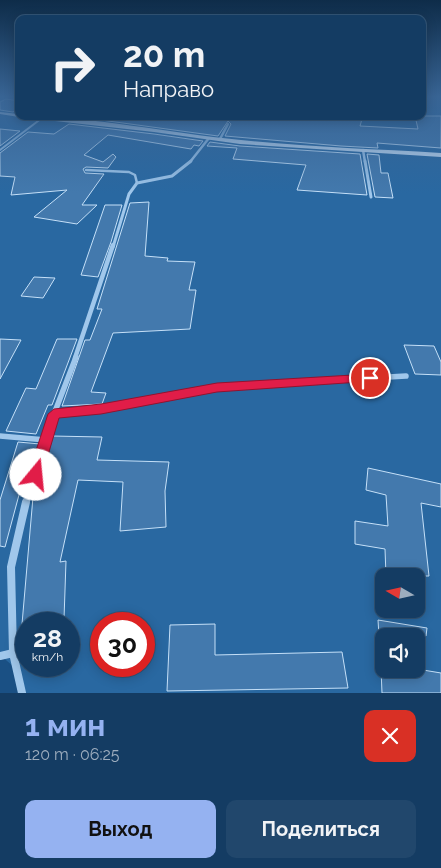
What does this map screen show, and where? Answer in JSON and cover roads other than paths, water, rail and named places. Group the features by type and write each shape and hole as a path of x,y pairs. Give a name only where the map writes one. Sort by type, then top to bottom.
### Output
{"street":[{"path":"128,128 220,139 441,155"},
{"path":"220,139 226,128"},
{"path":"22,693 13,653 11,567 19,526 54,414 88,326 120,217 129,194 138,183 161,181 176,175 209,138"},
{"path":"363,150 370,197"},
{"path":"54,414 101,409 217,387 406,376"},
{"path":"0,436 46,440"},
{"path":"0,656 13,653"}],"lane":[{"path":"0,150 28,128"},
{"path":"86,170 129,172 135,175 138,183"}]}
